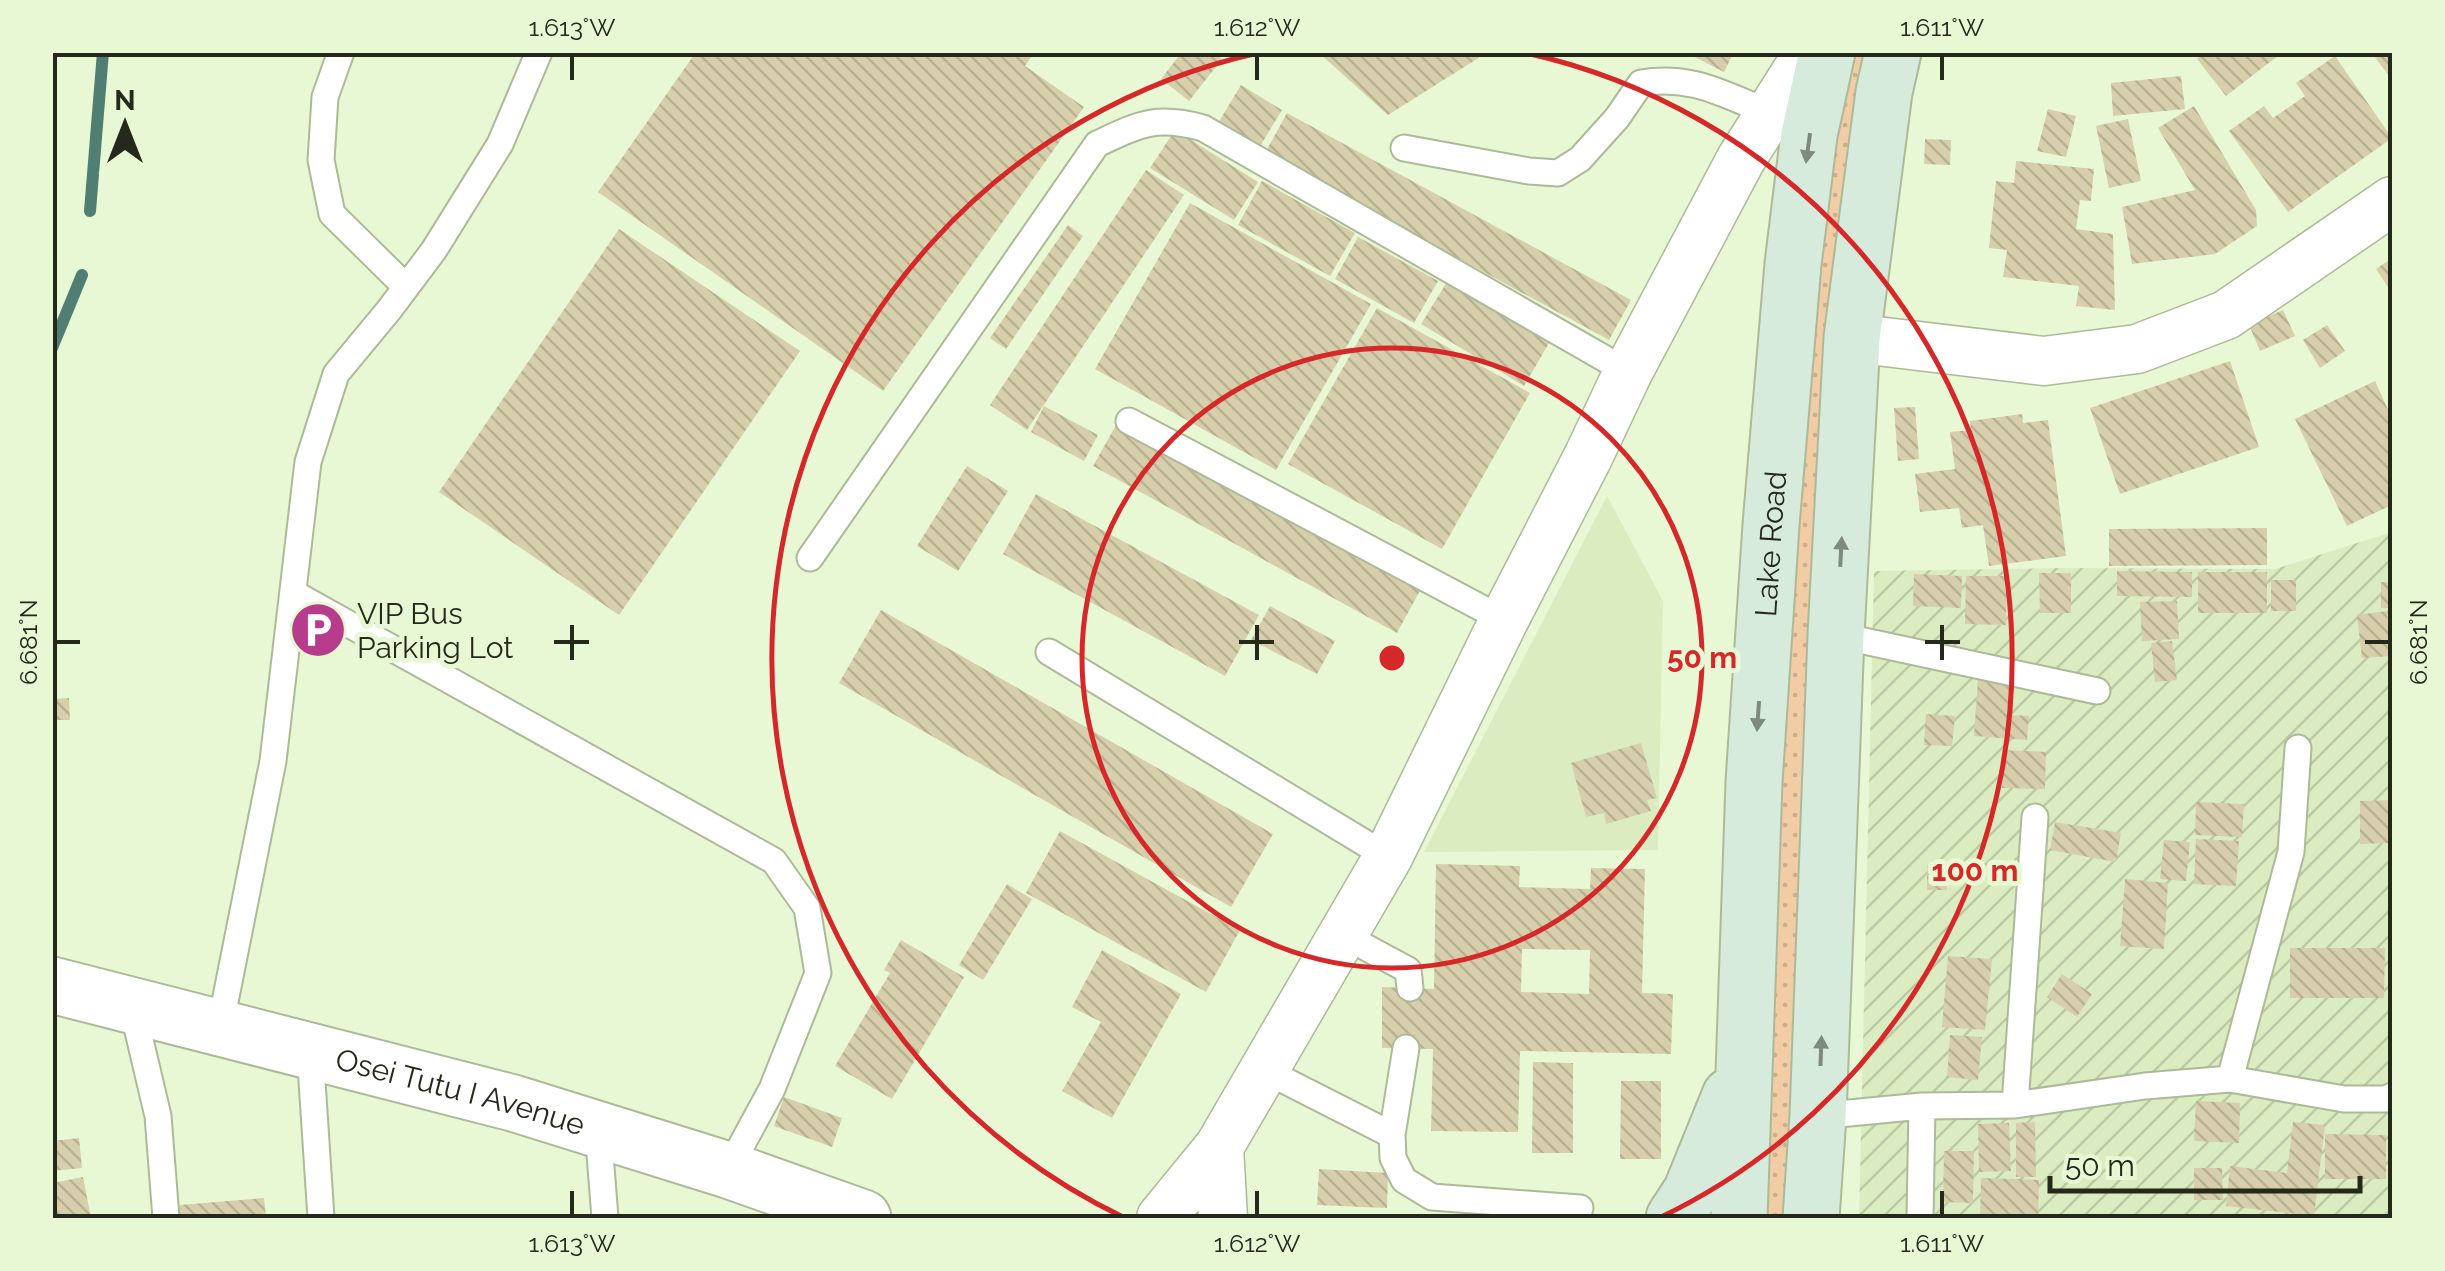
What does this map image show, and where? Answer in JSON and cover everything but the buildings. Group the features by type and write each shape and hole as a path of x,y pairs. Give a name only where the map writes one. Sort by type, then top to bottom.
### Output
{"main road":[{"name":"Lake Road","path":"1738,1218 1754,782 1771,525 1809,135 1828,52"},
{"path":"1811,1218 1852,338 1892,52"},
{"path":"1674,1218 1691,1192 1744,1060"}],"street":[{"path":"1162,1218 1219,1146 1388,857 1628,372 1741,160 1809,52"},
{"path":"1852,338 2044,361 2138,349 2226,315 2392,201"},
{"name":"Osei Tutu I Avenue","path":"52,985 512,1103 728,1170 863,1218"},
{"path":"1219,1146 1222,1218"}],"lane":[{"path":"341,52 326,97 321,160 332,214 406,287"},
{"path":"220,1027 273,761 308,462 336,374 434,250 500,144 539,52"},
{"path":"1404,148 1558,173 1580,160 1641,84 1663,79 1693,83 1770,113"},
{"path":"810,558 1097,144 1141,124 1174,120 1204,128 1628,372"},
{"path":"1130,421 1504,620"},
{"path":"293,593 774,861 806,908 818,973 772,1089 728,1170"},
{"path":"1836,635 2097,691"},
{"path":"1049,652 1388,857"},
{"path":"2230,1079 2291,852 2298,748"},
{"path":"2016,1105 2035,818"},
{"path":"1342,935 1408,970 1410,988"},
{"path":"132,1006 158,1116 166,1218"},
{"path":"1406,1048 1392,1135 1392,1158 1404,1180 1432,1196 1580,1208"},
{"path":"310,1050 321,1218"},
{"path":"1264,1070 1392,1135"},
{"path":"1818,1116 1922,1106 2016,1105 2145,1086 2230,1079 2344,1099 2392,1096"},
{"path":"1920,1218 1922,1106"},
{"path":"598,1130 605,1218"}],"shaded area":[{"path":"1848,53 1863,53 1835,293 1795,1218 1759,1218 1813,248"},
{"path":"1607,496 1663,601 1658,850 1424,852"},
{"path":"2392,532 2392,1218 1859,1218 1874,571 2275,569"}],"waterway":[{"path":"90,211 103,52"},
{"path":"52,348 82,275"}],"place":[{"name":"VIP Bus Parking Lot","path":"318,630"}]}
